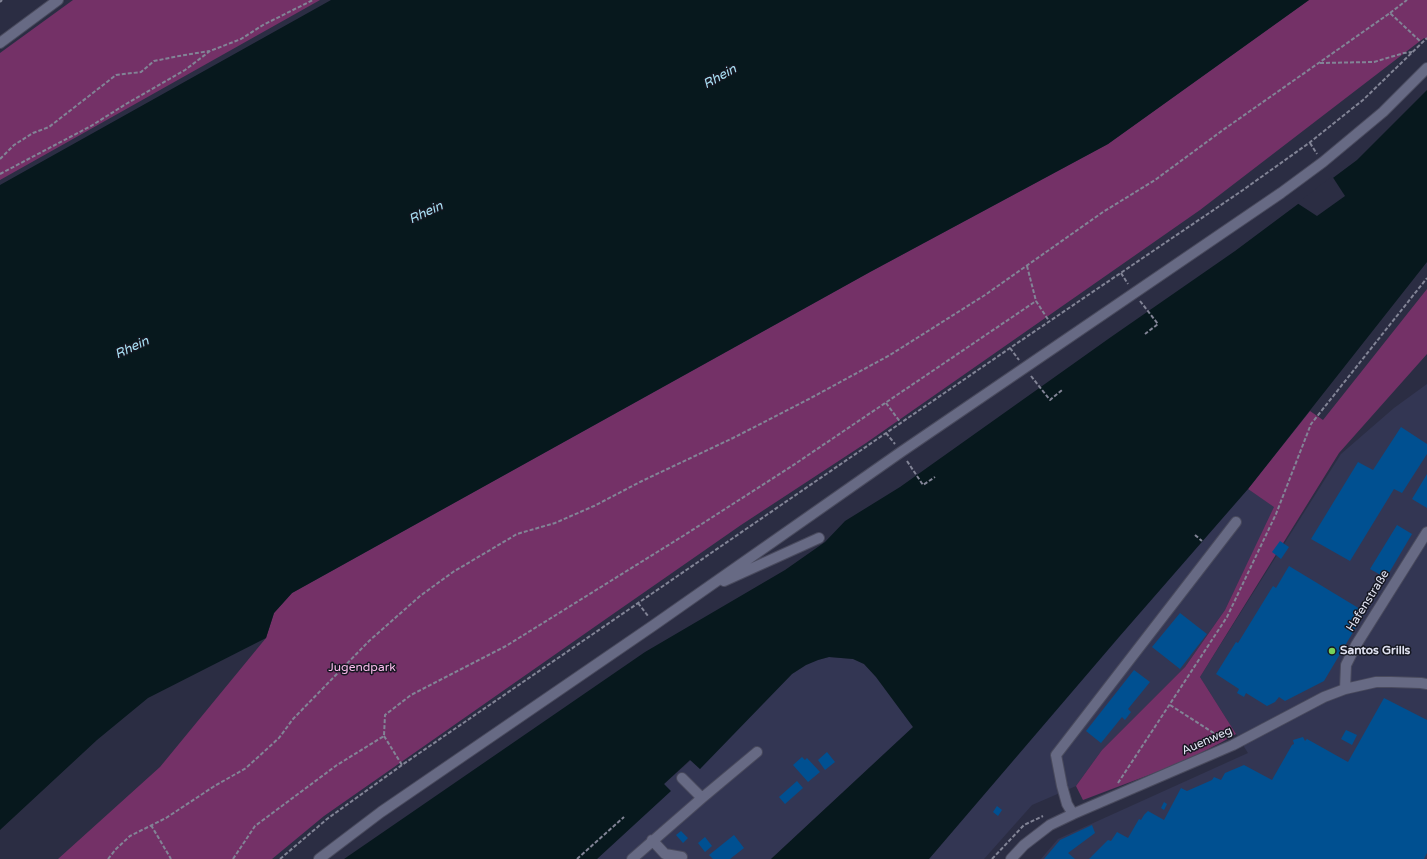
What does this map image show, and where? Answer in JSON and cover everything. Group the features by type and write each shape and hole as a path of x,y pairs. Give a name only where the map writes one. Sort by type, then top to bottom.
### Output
{"street":[{"path":"0,43 58,0"},
{"path":"318,859 381,812 901,452 1025,368 1133,292 1281,193 1323,162 1383,112 1427,68"},
{"path":"1073,814 1067,804 1056,755 1236,522"},
{"name":"Hafenstraße","path":"1345,689 1346,665 1356,645 1427,532"},
{"path":"702,591 819,538"},
{"name":"Auenweg","path":"1011,859 1024,845 1050,825 1233,745 1324,697 1345,689 1376,682 1427,684"},
{"path":"632,859 652,840 758,752"},
{"path":"682,778 702,798"},
{"path":"652,840 665,854 682,857"}],"path":[{"path":"0,159 14,145 34,133 49,127 116,75 141,72 154,61 210,51 241,39 263,25 313,0"},
{"path":"108,859 130,836 246,768 279,738 293,719 369,641 420,596 453,572 517,534 555,523 594,506 642,481 733,438 890,355 986,295 1103,212 1155,180 1222,130 1407,0"},
{"path":"1390,13 1422,43"},
{"path":"280,859 327,819 402,765 1049,321 1237,195 1309,143 1363,100 1427,38"},
{"path":"0,174 91,126 186,70 210,51"},
{"path":"1319,63 1374,62 1404,53 1413,52"},
{"path":"1309,143 1323,162"},
{"path":"1026,266 1036,301 1049,321"},
{"path":"1122,273 1133,292 1158,324 1145,334"},
{"path":"1118,783 1227,617 1276,514 1311,424 1427,278"},
{"path":"402,765 384,736 385,715 411,695 466,668 513,642 779,475 1036,301"},
{"path":"1010,348 1050,400 1062,390"},
{"path":"886,403 901,423"},
{"path":"886,433 901,452 923,485 935,477"},
{"path":"1195,535 1202,541"},
{"path":"638,603 654,624"},
{"path":"1170,705 1233,745"},
{"path":"233,859 255,826 337,765 384,736"},
{"path":"577,859 624,817"},
{"path":"151,825 171,859"},
{"path":"992,859 1024,826"}],"shaded area":[{"path":"1427,384 1427,859 1041,859 1058,839 1248,753 1200,677 1341,454 1394,408"},
{"path":"1248,489 1275,507 1225,610 1185,667 1102,750 1076,786 1032,805 984,859 929,859 1119,637"},
{"path":"829,657 853,659 864,664 876,677 913,727 771,859 597,859 670,791 664,784 691,760 700,769 792,674 806,665"}],"green space":[{"path":"73,0 320,0 0,180 0,53"},
{"name":"Jugendpark","path":"1309,0 1427,0 1427,39 1424,38 1200,210 866,443 741,525 324,816 272,859 58,859 160,767 266,638 274,613 292,593 870,272 1108,144"},
{"path":"1427,289 1427,354 1339,453 1200,677 1236,734 1183,762 1083,800 1076,786 1102,750 1185,667 1225,610 1274,507 1248,489 1310,411 1323,420"}],"water":[{"name":"Rhein","path":"331,0 1309,0 1108,144 870,272 292,593 274,613 266,638 148,698 97,740 0,830 0,185"},
{"path":"1427,90 1427,262 1248,489 929,859 771,859 913,727 876,677 864,664 853,659 829,657 806,665 792,674 700,769 690,760 664,784 671,791 597,859 344,859 645,652 785,570 825,542 845,521 900,487 1235,251 1357,160"}],"pier":[{"path":"1332,176 1345,196 1317,216 1297,203"}],"building":[{"path":"1401,427 1427,444 1427,454 1402,493 1394,489 1350,561 1311,539 1358,462 1373,470"},
{"path":"1427,474 1427,508 1412,499"},
{"path":"1397,525 1412,534 1386,578 1370,569"},
{"path":"1280,541 1289,547 1281,559 1272,552"},
{"path":"1289,566 1365,612 1324,681 1285,701 1279,697 1275,702 1267,706 1246,693 1244,697 1237,693 1239,689 1216,674 1236,642 1238,643 1273,586 1276,588"},
{"path":"1180,613 1207,634 1180,669 1152,647"},
{"path":"1134,670 1150,682 1128,709 1131,712 1125,720 1122,717 1101,743 1086,731"},
{"path":"1384,698 1427,720 1427,853 1424,859 1089,859 1108,840 1111,841 1117,832 1128,838 1139,819 1141,820 1148,811 1164,820 1181,788 1187,791 1212,780 1214,777 1221,780 1225,773 1244,765 1272,780 1294,744 1293,740 1303,737 1305,741 1307,739 1348,762"},
{"path":"1346,730 1357,735 1352,745 1341,739"},
{"path":"827,752 835,762 825,770 818,760"},
{"path":"802,757 805,760 807,758 820,772 808,782 793,765"},
{"path":"797,781 803,788 785,804 779,797"},
{"path":"1164,802 1167,804 1164,810 1161,808"},
{"path":"997,806 1002,810 998,816 993,812"},
{"path":"1092,825 1095,833 1068,853 1075,859 1044,859 1060,840"},
{"path":"681,831 688,838 683,843 676,835"},
{"path":"734,835 744,848 730,859 713,859 709,855"},
{"path":"705,837 712,846 705,852 698,843"}],"place":[{"name":"Santos Grills","path":"1332,651"}]}
